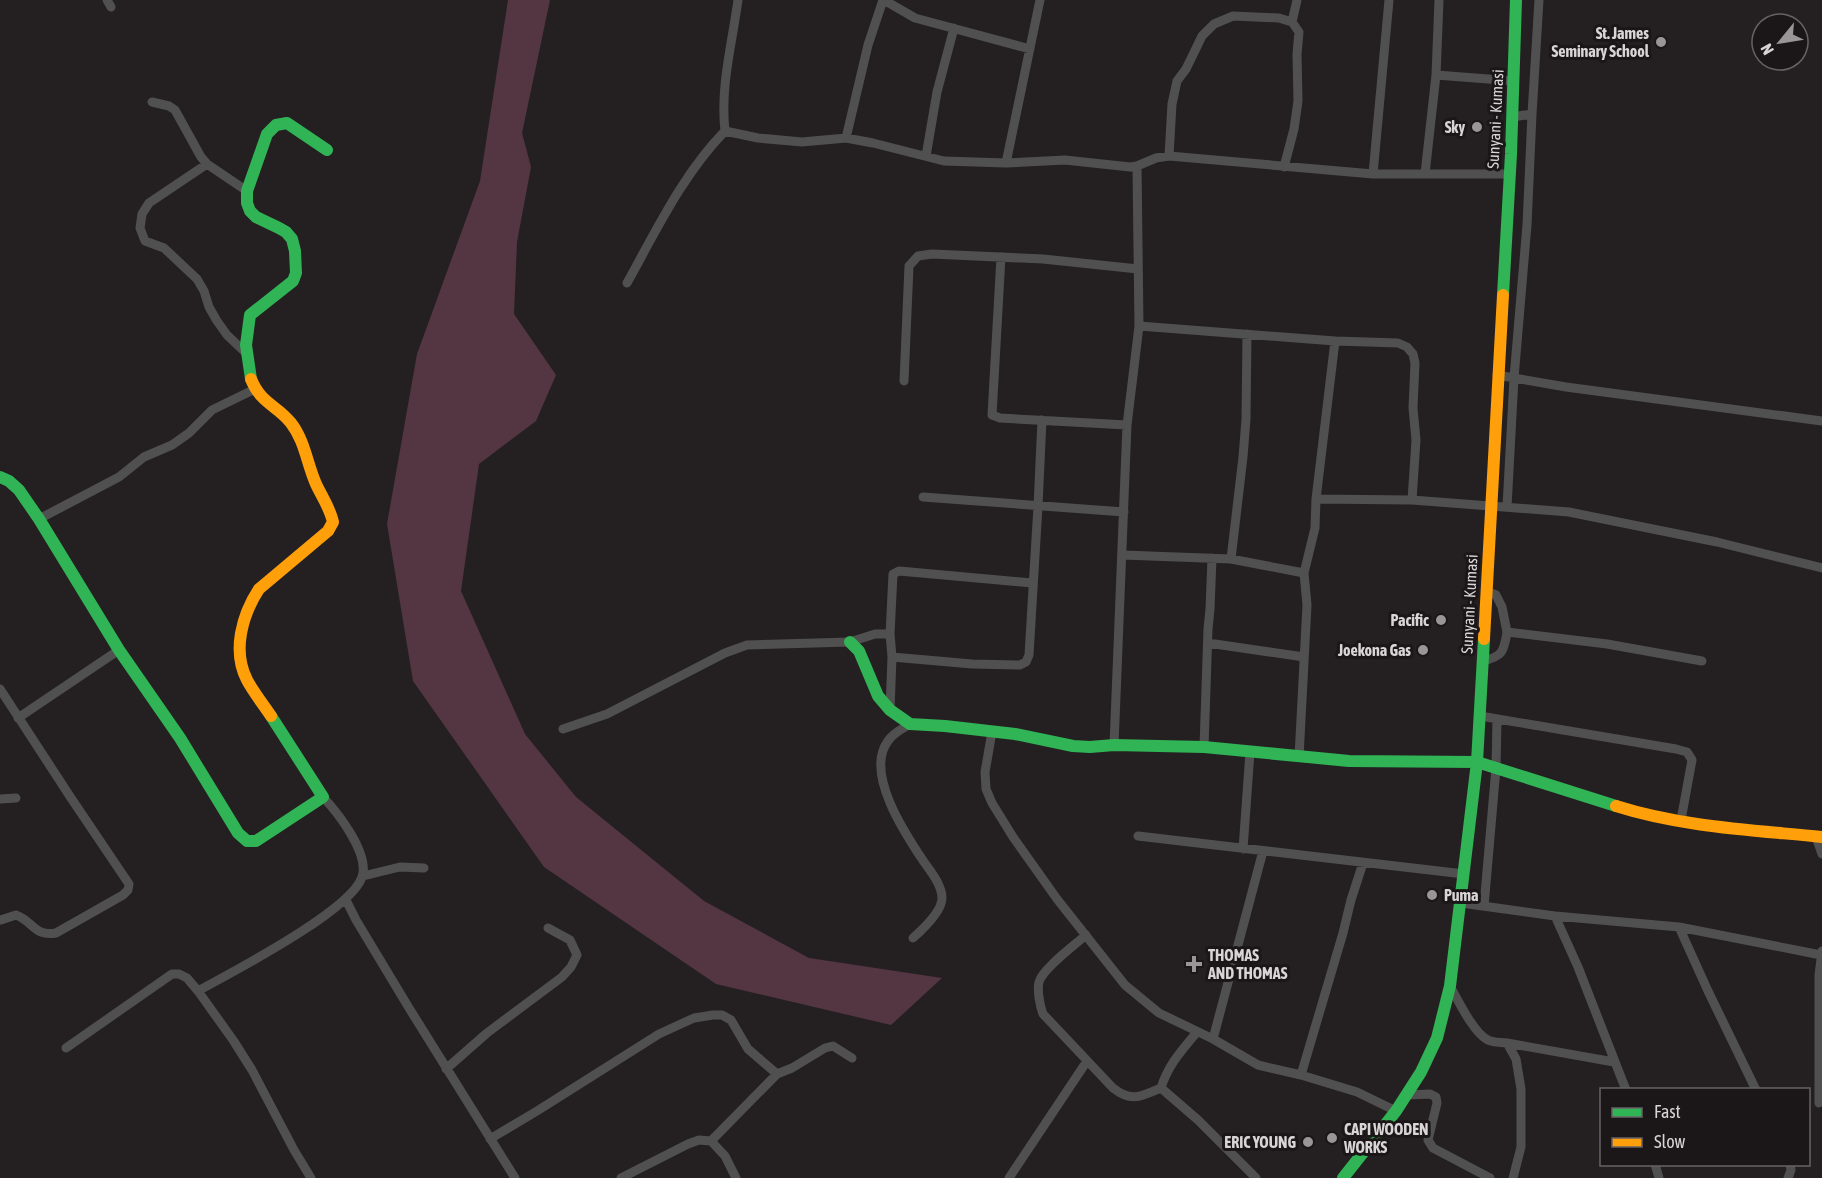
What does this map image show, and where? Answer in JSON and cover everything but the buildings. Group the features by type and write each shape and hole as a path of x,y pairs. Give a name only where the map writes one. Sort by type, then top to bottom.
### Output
{"street":[{"path":"627,283 687,179 701,158 725,131 724,89 738,0"},
{"path":"846,138 868,45 883,0 915,18 1030,49"},
{"path":"1006,163 1040,0"},
{"path":"1284,167 1294,129 1298,101 1299,32 1293,22 1297,0"},
{"path":"1373,174 1389,0"},
{"path":"1425,174 1436,75 1439,0"},
{"name":"Sunyani - Kumasi","path":"1343,1178 1396,1112 1421,1072 1437,1038 1450,986 1477,762 1514,81 1516,0"},
{"path":"1507,507 1514,378 1527,225 1539,0"},
{"path":"1169,156 1172,104 1177,81 1186,69 1202,36 1214,24 1233,16 1279,18 1293,22"},
{"path":"926,156 937,92 954,28"},
{"path":"1436,75 1514,81"},
{"path":"152,102 170,106 175,110 196,149 207,164 247,191"},
{"path":"1512,117 1532,114"},
{"path":"198,991 315,923 346,900 363,876 362,860 345,822 323,797 248,680 240,666 239,654 239,634 254,596 259,589 328,531 333,522 294,426 259,395 250,381 247,354 250,315 293,281 297,268 296,253 291,237 253,216 248,210 247,191 267,135 276,125 287,123 327,150"},
{"path":"725,131 758,138 802,142 846,138 873,142 944,161 1006,163 1065,160 1130,167 1169,156 1373,174 1509,174"},
{"path":"207,164 149,203 142,214 140,228 145,241 164,248 197,279 202,286 209,307 222,328 247,354"},
{"path":"1114,745 1127,425 1139,326 1137,166"},
{"path":"904,381 909,266 918,256 932,254 1042,259 1138,269"},
{"path":"1001,257 992,415 1000,418 1127,425"},
{"path":"1139,326 1335,341 1398,343 1407,347 1413,354 1415,363 1413,408 1416,440 1412,500"},
{"path":"1231,559 1244,447 1247,334"},
{"path":"1299,756 1307,605 1304,573 1313,541 1335,341"},
{"path":"1497,375 1566,387 1822,421"},
{"path":"39,519 119,477 144,457 172,445 189,433 212,410 255,389"},
{"path":"892,657 972,664 1020,665 1026,662 1029,655 1042,420"},
{"path":"0,477 19,490 39,519 118,650 180,738 238,833 247,841 255,841 323,797"},
{"path":"923,497 1124,512"},
{"path":"1316,499 1412,500 1569,512 1717,542 1822,568"},
{"path":"1123,555 1231,559 1304,573"},
{"path":"1204,747 1212,558"},
{"path":"890,710 893,574 899,572 1032,582"},
{"path":"1482,661 1493,659 1503,651 1507,632 1502,607 1496,595 1486,591"},
{"path":"1507,632 1607,644 1702,662"},
{"path":"563,729 607,714 725,652 747,645 850,642 875,634 890,634"},
{"path":"850,642 859,651 878,696 890,710 910,724 1014,734 1073,746 1204,747 1373,762 1477,762 1645,815 1728,828 1819,837 1822,854"},
{"path":"1208,643 1304,657"},
{"path":"18,718 118,650"},
{"path":"0,689 129,884 129,890 123,895 56,933 48,935 40,933 16,915 1,920"},
{"path":"1480,716 1687,752 1692,760 1681,820"},
{"path":"1484,906 1496,768 1497,719"},
{"path":"910,724 893,735 886,743 881,759 882,780 889,803 937,881 943,897 928,923 913,938"},
{"path":"992,732 985,772 992,803 1030,862 1125,985 1159,1013 1213,1039 1258,1065 1357,1092 1396,1112"},
{"path":"1243,849 1250,752"},
{"path":"0,799 16,798"},
{"path":"1138,836 1464,874"},
{"path":"1213,1039 1263,851"},
{"path":"1301,1075 1363,863"},
{"path":"363,876 400,867 424,868"},
{"path":"346,900 356,920 515,1178"},
{"path":"1461,903 1555,916 1679,927 1821,952 1819,1103"},
{"path":"1555,916 1578,967 1626,1088"},
{"path":"1679,927 1756,1088"},
{"path":"447,1069 487,1033 562,977 571,967 577,955 570,940 548,928"},
{"path":"1086,935 1049,967 1039,981 1040,1005 1043,1014 1123,1096 1133,1098 1161,1088"},
{"path":"66,1048 172,974 179,974 187,978 252,1070 311,1178"},
{"path":"1450,986 1477,1030 1483,1038 1490,1042 1614,1062"},
{"path":"490,1139 659,1034 694,1018 722,1015 731,1020 748,1049 777,1074"},
{"path":"1161,1088 1165,1073 1197,1032"},
{"path":"1507,1043 1516,1059 1521,1089 1521,1148 1513,1178"},
{"path":"711,1141 777,1074 832,1046 852,1058"},
{"path":"1009,1178 1087,1060"},
{"path":"1161,1088 1198,1120 1256,1178"},
{"path":"1407,1095 1430,1094 1436,1097 1437,1103 1428,1140 1433,1148 1490,1178"},
{"path":"621,1178 699,1140 711,1141 725,1156 736,1178"}],"shaded area":[{"path":"508,0 550,0 522,133 531,167 517,242 514,314 556,375 536,421 479,464 461,591 525,734 576,797 704,901 809,958 942,978 891,1025 716,984 544,867 413,681 387,524 417,354 480,181"}],"traffic: fast":[{"path":"1503,295 1516,0"},
{"path":"251,379 246,345 250,315 293,281 296,273 292,239 286,232 256,217 250,211 247,191 267,134 276,125 287,123 327,150"},
{"path":"0,477 19,490 39,519 119,650 180,738 238,833 247,841 256,841 323,797 271,716"},
{"path":"1343,1178 1396,1111 1421,1072 1437,1038 1450,986 1477,762 1484,639"},
{"path":"850,642 859,651 878,696 890,710 910,724 1015,734 1073,746 1204,747 1349,761 1477,762 1616,806"}],"traffic: slow":[{"path":"1484,639 1503,295"},
{"path":"251,379 264,399 286,417 296,430 333,522 328,531 259,589 244,622 240,645 243,669 247,680 271,716"},
{"path":"1616,806 1692,823 1822,837"}],"place":[{"name":"St. James Seminary School","path":"1661,42"},
{"name":"Sky","path":"1477,127"},
{"name":"Pacific","path":"1441,620"},
{"name":"Joekona Gas","path":"1423,650"},
{"name":"Puma","path":"1432,895"},
{"name":"THOMAS AND THOMAS","path":"1194,964"},
{"name":"CAPI WOODEN WORKS","path":"1332,1138"},
{"name":"ERIC YOUNG","path":"1308,1142"}]}
